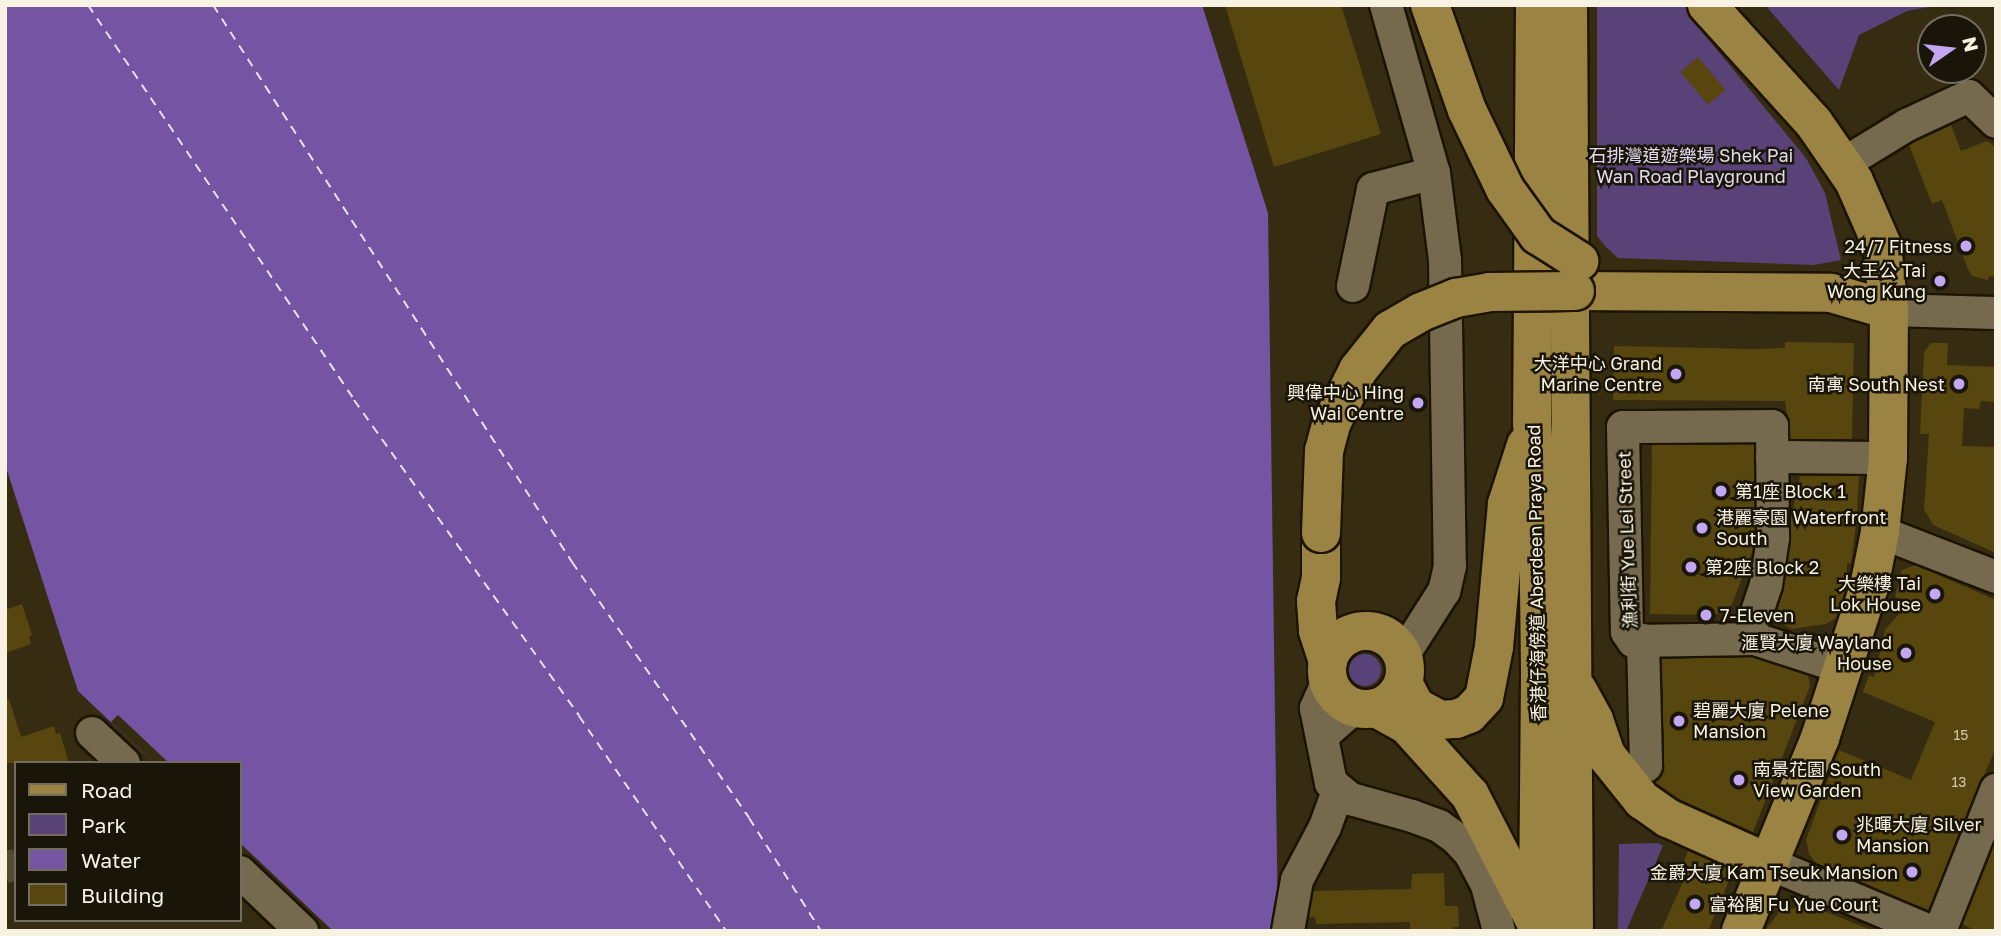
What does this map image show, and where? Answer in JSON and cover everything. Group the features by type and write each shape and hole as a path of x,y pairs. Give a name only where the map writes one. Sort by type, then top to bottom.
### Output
{"main road":[{"path":"1430,5 1489,161 1518,210 1538,235 1637,291"},
{"name":"香港仔海傍道 Aberdeen Praya Road","path":"1535,5 1532,423 1538,506 1538,928"},
{"name":"香港仔海傍道 Aberdeen Praya Road","path":"1568,5 1575,684 1572,723 1574,931"},
{"path":"1707,5 1814,123 1843,164 1878,234 1889,310 1888,458 1880,531 1869,587 1820,738 1741,931"},
{"path":"1381,671 1334,694 1318,631 1316,601 1321,578 1324,450 1332,422 1369,352 1390,330 1421,312 1456,298 1490,292 1831,293 1889,310"},
{"path":"1328,671 1340,640 1381,671 1416,707 1440,720 1456,719 1469,714 1484,698 1494,647 1507,504 1532,423"},
{"path":"1321,578 1381,671 1407,726 1470,796 1538,928"},
{"path":"1575,684 1594,720 1606,755 1642,800 1668,818 1768,863"}],"street":[{"path":"1322,736 1424,620 1444,590 1450,566 1446,260 1434,173 1386,5"},
{"path":"1843,164 1907,125 1969,96 1996,122"},
{"path":"1353,286 1373,189 1434,173"},
{"path":"1889,310 1941,314 1996,313"},
{"name":"漁利街 Yue Lei Street","path":"1646,766 1643,640 1633,641 1627,632 1623,427 1772,426 1772,457"},
{"path":"1748,639 1766,586 1773,538 1772,457 1888,458"},
{"path":"1880,531 1996,577"},
{"path":"1643,640 1748,639 1779,645 1844,668"},
{"path":"1328,671 1316,708 1331,783 1338,791 1365,805 1439,826 1456,838 1470,853 1487,885 1499,931"},
{"path":"92,733 122,761"},
{"path":"1940,931 1996,790"},
{"path":"1288,931 1297,880 1325,827 1338,791"},
{"path":"1768,863 1930,931"},
{"path":"242,874 302,931"}],"green space":[{"name":"石排灣道遊樂場 Shek Pai Wan Road Playground","path":"1597,5 1685,5 1704,34 1806,158 1825,193 1841,260 1814,265 1618,258 1606,247 1597,236"},
{"path":"1765,5 1940,5 1907,11 1859,35 1839,90"},
{"path":"1365,654 1376,659 1381,670 1376,681 1365,686 1354,681 1349,670 1354,659"},
{"path":"1658,843 1663,846 1626,931 1618,931 1619,844"}],"water":[{"path":"5,5 1202,5 1268,213 1278,931 333,931 242,845 242,761 152,761 78,691 5,464"}],"pier":[{"path":"118,715 167,761 152,761 111,722"}],"building":[{"path":"1225,5 1341,5 1381,134 1274,167"},
{"path":"1698,57 1726,90 1708,105 1680,72"},
{"path":"1951,125 1961,151 1987,141 1996,148 1996,277 1989,276 1988,280 1972,276 1942,200 1932,204 1909,145"},
{"path":"1785,342 1854,343 1852,439 1790,439 1785,401 1613,400 1614,346 1753,349 1785,348"},
{"path":"1931,343 1948,343 1947,365 1996,367 1996,402 1981,401 1979,409 1964,408 1962,446 1996,447 1996,553 1933,525 1924,509 1929,434 1920,434 1924,352"},
{"name":"港麗豪園 Waterfront South","path":"1754,444 1755,537 1732,604 1725,611 1714,615 1650,614 1652,445"},
{"path":"1800,476 1859,476 1857,517 1851,563 1847,563 1846,588 1836,618 1826,624 1792,629 1783,624 1777,610 1784,588 1791,519"},
{"path":"1915,565 1996,600 1996,747 1928,910 1816,863 1809,854 1806,840 1839,750 1911,780 1935,722 1863,692 1869,675 1874,677 1885,630 1908,603 1895,597 1902,570"},
{"path":"22,604 32,635 29,636 31,644 5,653 5,610"},
{"path":"1752,657 1808,675 1810,686 1753,832 1679,799 1655,782 1662,775 1664,766 1662,659"},
{"path":"5,699 9,699 21,737 54,726 56,734 60,733 68,761 5,763"},
{"path":"1996,840 1996,931 1977,931 1962,924"},
{"path":"1688,851 1733,871 1708,931 1661,931 1685,877 1679,874"},
{"path":"1444,873 1445,906 1458,906 1459,927 1453,927 1453,931 1410,930 1410,922 1316,924 1315,917 1309,917 1314,891 1411,889 1412,874"},
{"path":"1809,905 1871,931 1765,931 1779,912"}],"ferry route":[{"path":"88,5 354,400 579,716 726,931"},
{"path":"213,5 572,562 749,818 821,931"}],"tunnel":[{"path":"5,867 14,865"}],"place":[{"name":"24/7 Fitness","path":"1966,246"},
{"name":"大王公 Tai Wong Kung","path":"1940,281"},
{"name":"大洋中心 Grand Marine Centre","path":"1676,374"},
{"name":"南寓 South Nest","path":"1959,384"},
{"name":"興偉中心 Hing Wai Centre","path":"1418,403"},
{"name":"第1座 Block 1","path":"1721,491"},
{"name":"港麗豪園 Waterfront South","path":"1702,528"},
{"name":"第2座 Block 2","path":"1691,567"},
{"name":"大樂樓 Tai Lok House","path":"1935,594"},
{"name":"7-Eleven","path":"1706,615"},
{"name":"滙賢大廈 Wayland House","path":"1906,653"},
{"name":"碧麗大廈 Pelene Mansion","path":"1679,721"},
{"name":"南景花園 South View Garden","path":"1739,780"},
{"name":"兆暉大廈 Silver Mansion","path":"1842,835"},
{"name":"金爵大廈 Kam Tseuk Mansion","path":"1912,872"},
{"name":"富裕閣 Fu Yue Court","path":"1695,904"}]}
